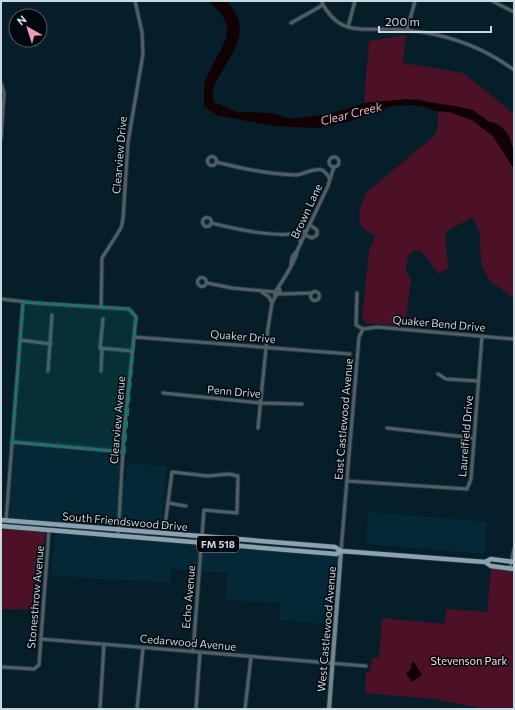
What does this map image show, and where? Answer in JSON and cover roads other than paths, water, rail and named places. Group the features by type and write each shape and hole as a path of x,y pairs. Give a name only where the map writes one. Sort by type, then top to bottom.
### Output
{"main road":[{"name":"South Friendswood Drive","path":"3,520 335,547 341,551 485,562 491,566 512,568"},
{"path":"60,531 61,525"},
{"name":"South Friendswood Drive","path":"3,526 336,554 341,551"},
{"name":"South Friendswood Drive","path":"485,562 491,559 513,561"}],"street":[{"name":"Clearview Drive","path":"101,307 102,258 122,228 128,142 143,54 142,32 135,1"},
{"path":"321,1 331,16 348,28 366,30 407,30 438,35 477,48 502,61 514,70"},
{"path":"348,28 356,1"},
{"path":"407,30 415,1"},
{"path":"492,1 514,11"},
{"path":"291,23 323,5"},
{"path":"1,83 4,92 1,138"},
{"path":"216,162 259,172 298,175 320,169 323,170"},
{"name":"Brown Lane","path":"275,292 279,288 296,258 297,251 330,179 332,166 323,170 330,179"},
{"path":"211,223 250,231 294,233 307,230"},
{"path":"305,235 312,238 317,235 317,230 310,225"},
{"path":"294,233 301,242"},
{"path":"207,283 262,292 275,292 266,347 258,428"},
{"name":"Brown Lane","path":"279,288 279,294"},
{"path":"262,292 269,297 272,303"},
{"path":"357,293 356,325 363,329"},
{"path":"275,297 279,294 312,294"},
{"path":"1,299 23,302 101,307"},
{"path":"3,526 12,442 23,302"},
{"name":"Clearview Avenue","path":"101,307 129,309 136,317 132,351 118,536"},
{"path":"48,372 52,315"},
{"path":"100,371 102,348 100,348 103,319"},
{"name":"Quaker Bend Drive","path":"363,329 377,327 514,339"},
{"name":"East Castlewood Avenue","path":"341,551 359,337 363,329"},
{"name":"Laurelfield Drive","path":"347,482 467,489 471,480 482,336"},
{"name":"Quaker Drive","path":"134,337 350,354"},
{"path":"20,340 51,344"},
{"path":"102,348 132,351"},
{"path":"438,374 446,379 478,381"},
{"name":"Penn Drive","path":"164,393 261,403 302,404"},
{"path":"388,428 474,438"},
{"path":"12,442 124,452"},
{"name":"Echo Avenue","path":"168,503 172,472 208,476 229,474 238,476 237,513 204,510 193,652"},
{"path":"164,533 168,503 186,506"},
{"name":"Stonesthrow Avenue","path":"1,667 34,669 39,665 50,524"},
{"path":"512,568 514,549"},
{"name":"West Castlewood Avenue","path":"329,709 341,551"},
{"name":"Cedarwood Avenue","path":"41,639 366,666"},
{"path":"100,709 104,644"},
{"path":"137,709 143,648"},
{"path":"196,709 200,652"},
{"path":"245,709 251,657"}],"water":[{"name":"Clear Creek","path":"208,1 226,1 237,16 240,30 237,44 217,81 213,92 214,102 237,112 272,113 290,119 330,114 364,103 408,99 473,110 488,121 502,127 509,136 514,152 514,169 493,136 472,120 449,112 435,111 414,105 392,106 354,120 318,128 273,126 217,115 204,106 204,85 211,67 226,38 227,30 225,21 219,11"},
{"path":"414,662 422,675 412,682 406,673 411,669 411,664"}],"park label":[{"name":"Stevenson Park","path":"469,660"}]}
